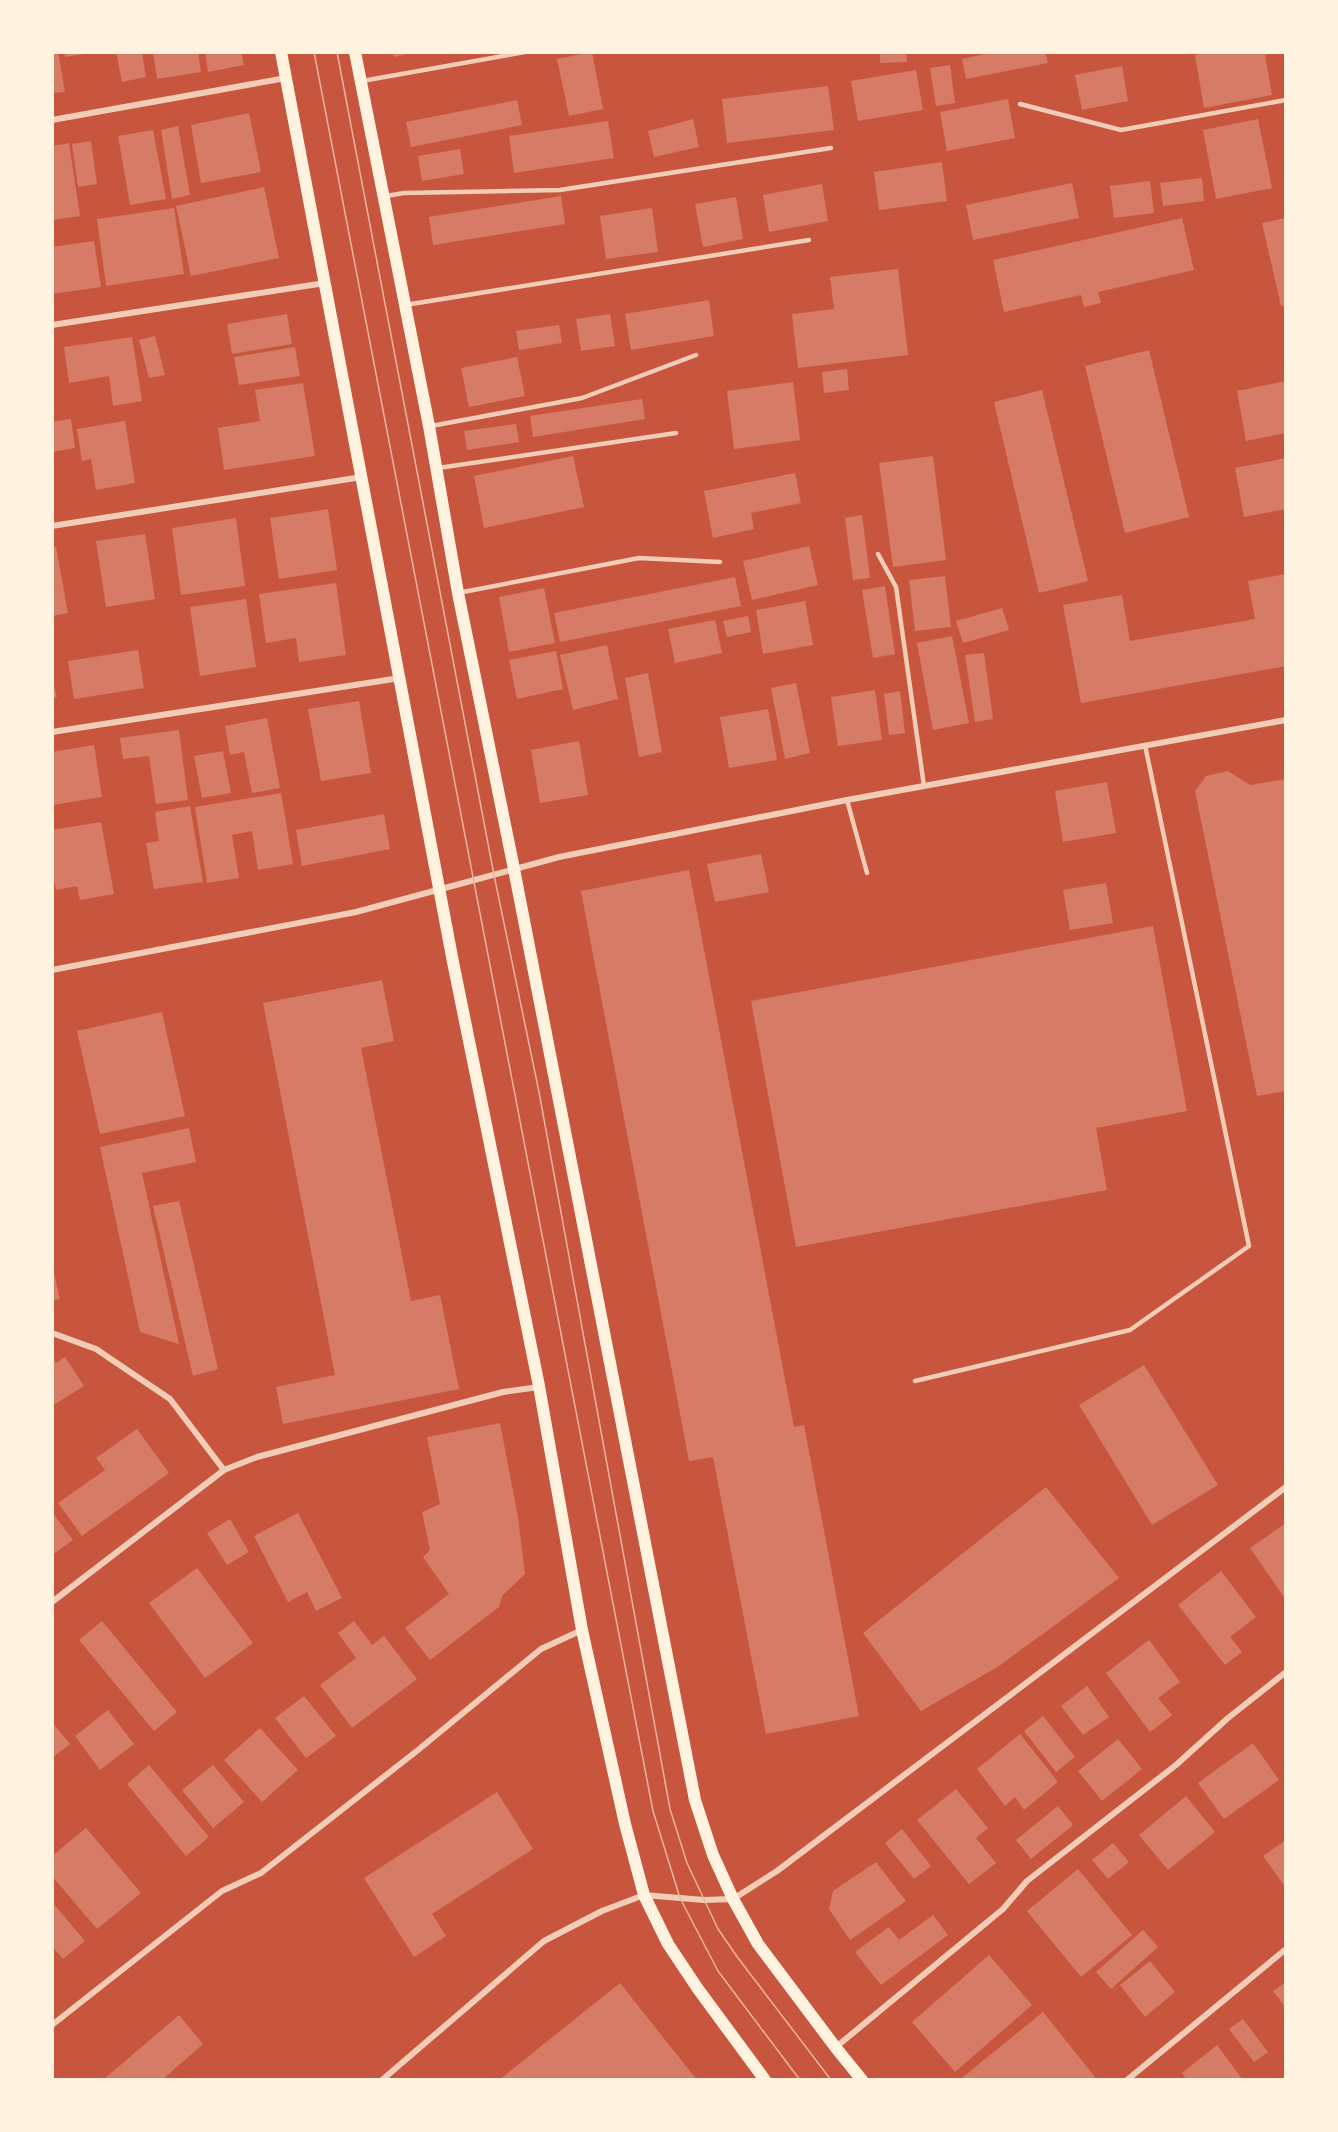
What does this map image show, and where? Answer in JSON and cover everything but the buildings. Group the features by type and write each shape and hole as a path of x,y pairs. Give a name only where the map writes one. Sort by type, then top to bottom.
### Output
{"main road":[{"path":"281,52 440,890 539,1386 582,1630 625,1824 644,1895 668,1944 698,1989 765,2079"},
{"path":"355,52 429,426 458,593 695,1800 712,1855 758,1944 862,2079"}],"street":[{"path":"52,120 286,78"},
{"path":"52,325 326,283"},
{"path":"52,526 362,477"},
{"path":"52,732 400,678"},
{"path":"52,970 356,912 559,857 847,800 1286,720"},
{"path":"52,1333 96,1349 170,1399 224,1470"},
{"path":"52,1602 224,1470 257,1457 290,1448 503,1392 539,1386"},
{"path":"382,2079 544,1941 602,1911 644,1895 733,1899 777,1871 1286,1487"},
{"path":"52,2025 222,1891 261,1873 418,1750 541,1649 582,1630"},
{"path":"836,2048 1003,1909 1027,1881 1176,1764 1228,1718 1286,1672"},
{"path":"1127,2079 1286,1949"}],"lane":[{"path":"361,81 525,52"},
{"path":"1020,104 1121,130 1286,100"},
{"path":"384,196 404,193 560,190 831,148"},
{"path":"405,305 809,240"},
{"path":"429,426 582,398 696,355"},
{"path":"436,468 676,433"},
{"path":"878,554 896,587 924,786"},
{"path":"458,593 639,558 720,562"},
{"path":"915,1381 1130,1330 1249,1246 1145,746"},
{"path":"847,800 867,873"}],"tram line":[{"path":"314,52 653,1811 680,1898 718,1971 800,2080"},
{"path":"337,52 494,875 539,1092 670,1809 687,1863 718,1929 831,2080"}]}
